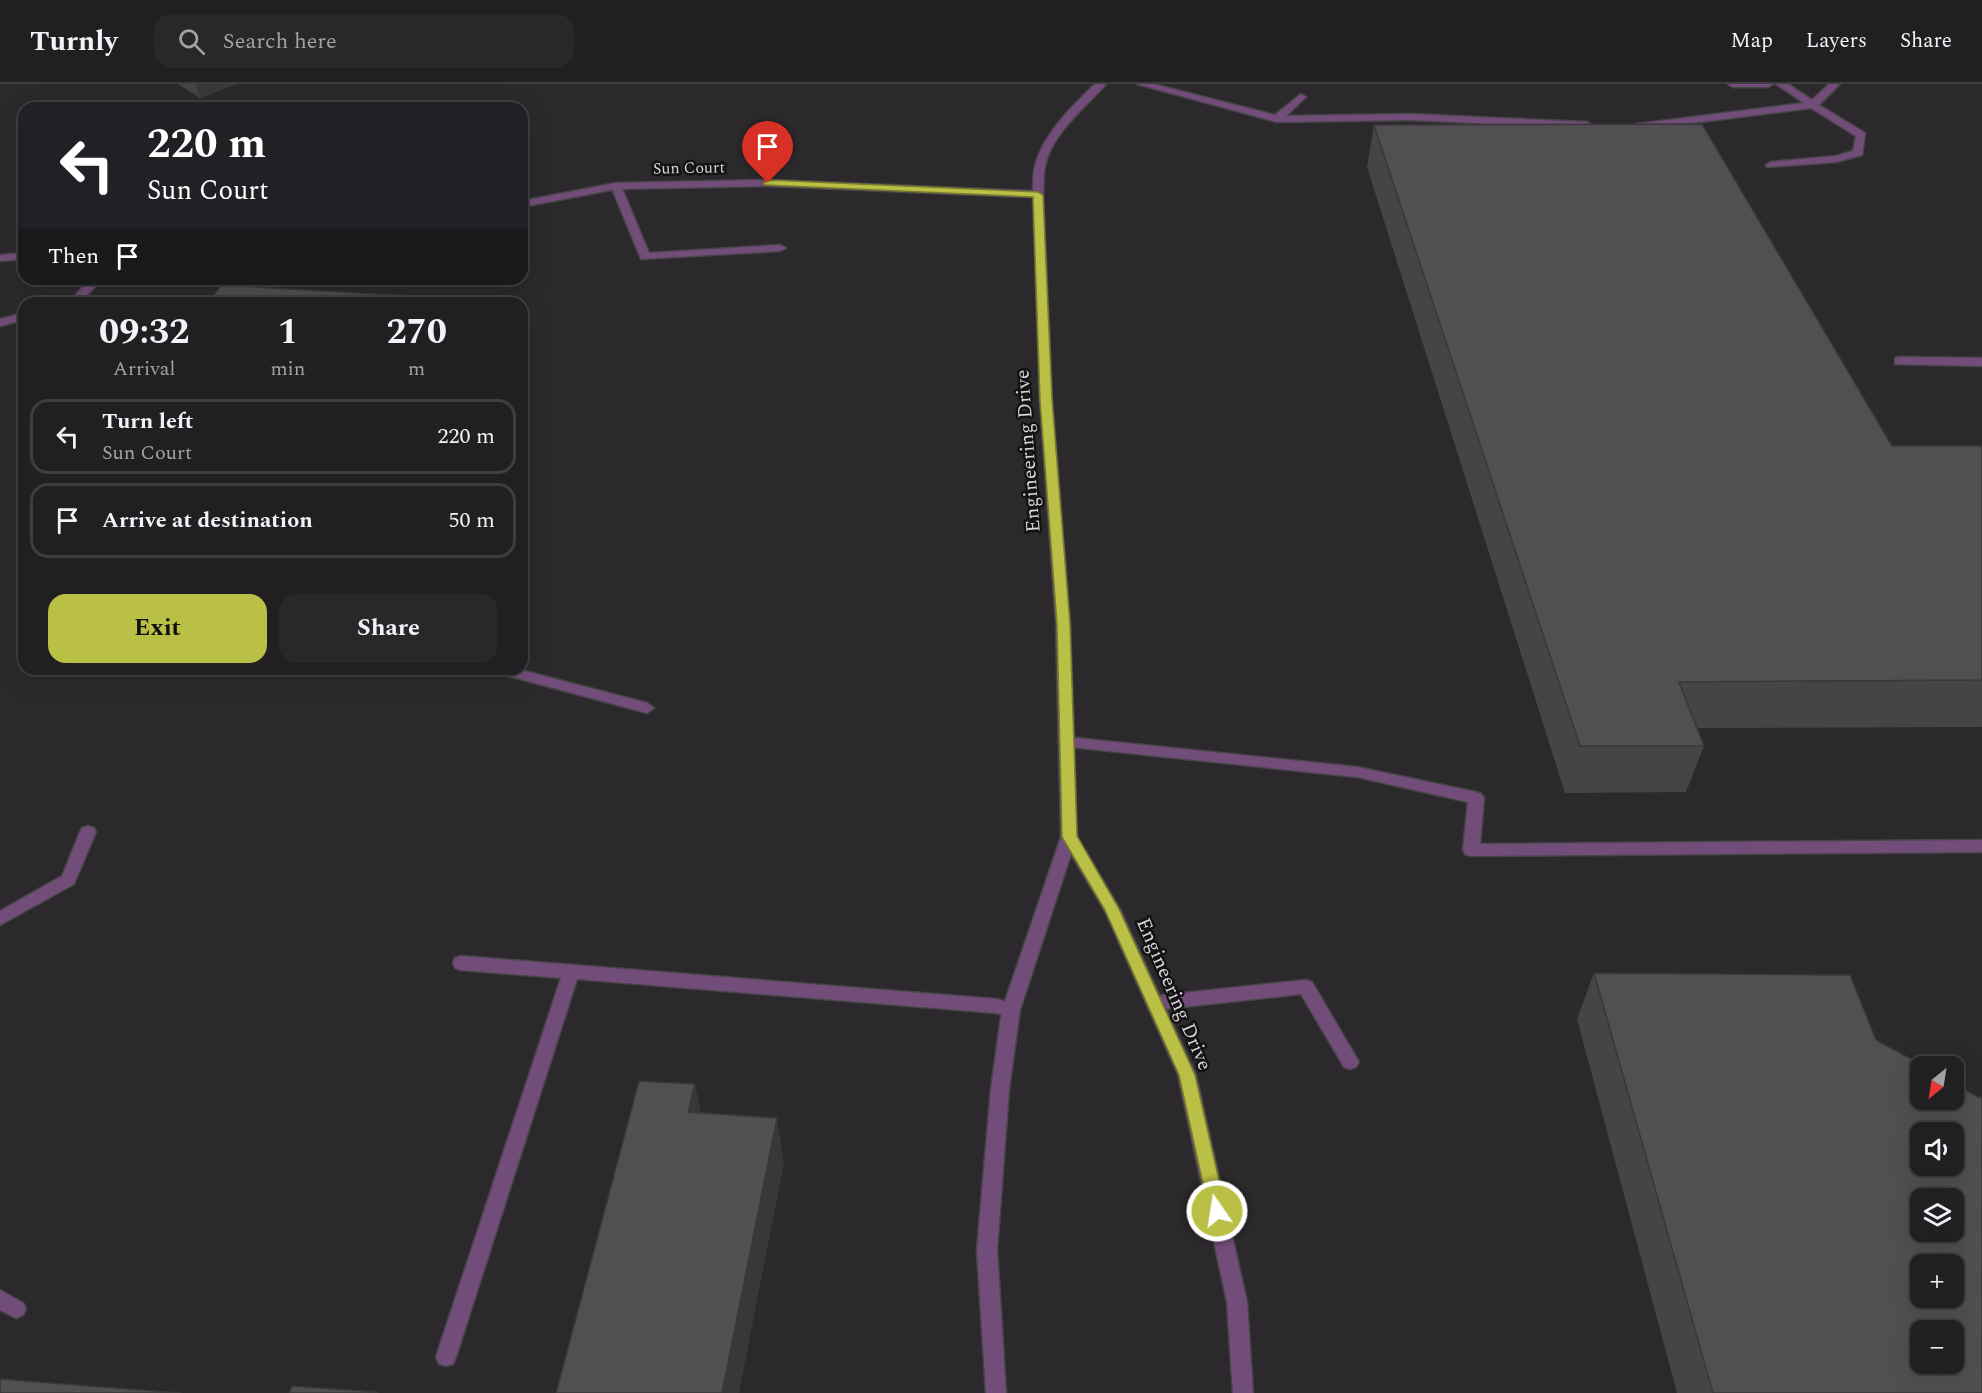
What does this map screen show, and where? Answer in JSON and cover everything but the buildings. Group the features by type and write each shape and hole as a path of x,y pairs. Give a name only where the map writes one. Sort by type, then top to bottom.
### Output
{"street":[{"name":"Engineering Drive","path":"996,1393 987,1250 1000,1089 1011,1010 1070,837 1063,624 1046,400 1038,195 1041,161 1064,125 1087,96 1101,84"},
{"path":"1142,84 1277,119 1409,117 1595,126"},
{"path":"1733,84 1768,84"},
{"path":"1772,165 1836,159 1858,153 1861,135 1781,84"},
{"path":"1630,128 1813,105 1835,84"},
{"path":"1277,119 1301,97"},
{"name":"Sun Court","path":"528,203 616,186 768,183 1038,195"},
{"path":"616,186 645,257 780,248"},
{"path":"0,258 18,256"},
{"path":"80,297 91,285"},
{"path":"0,323 18,318"},
{"path":"1899,361 1982,362"},
{"path":"521,675 647,708"},
{"path":"1066,742 1357,772 1476,798 1472,850 1982,846"},
{"path":"0,919 68,880 88,832"},
{"name":"Engineering Drive","path":"1070,837 1112,909 1187,1075 1238,1302 1244,1393"},
{"path":"461,963 996,1006 1011,1010"},
{"path":"446,1358 571,972"},
{"path":"1155,1003 1306,987 1350,1062"}],"route":[{"path":"768,183 1038,195 1046,400 1063,624 1070,837 1112,909 1187,1075 1217,1211"}]}
